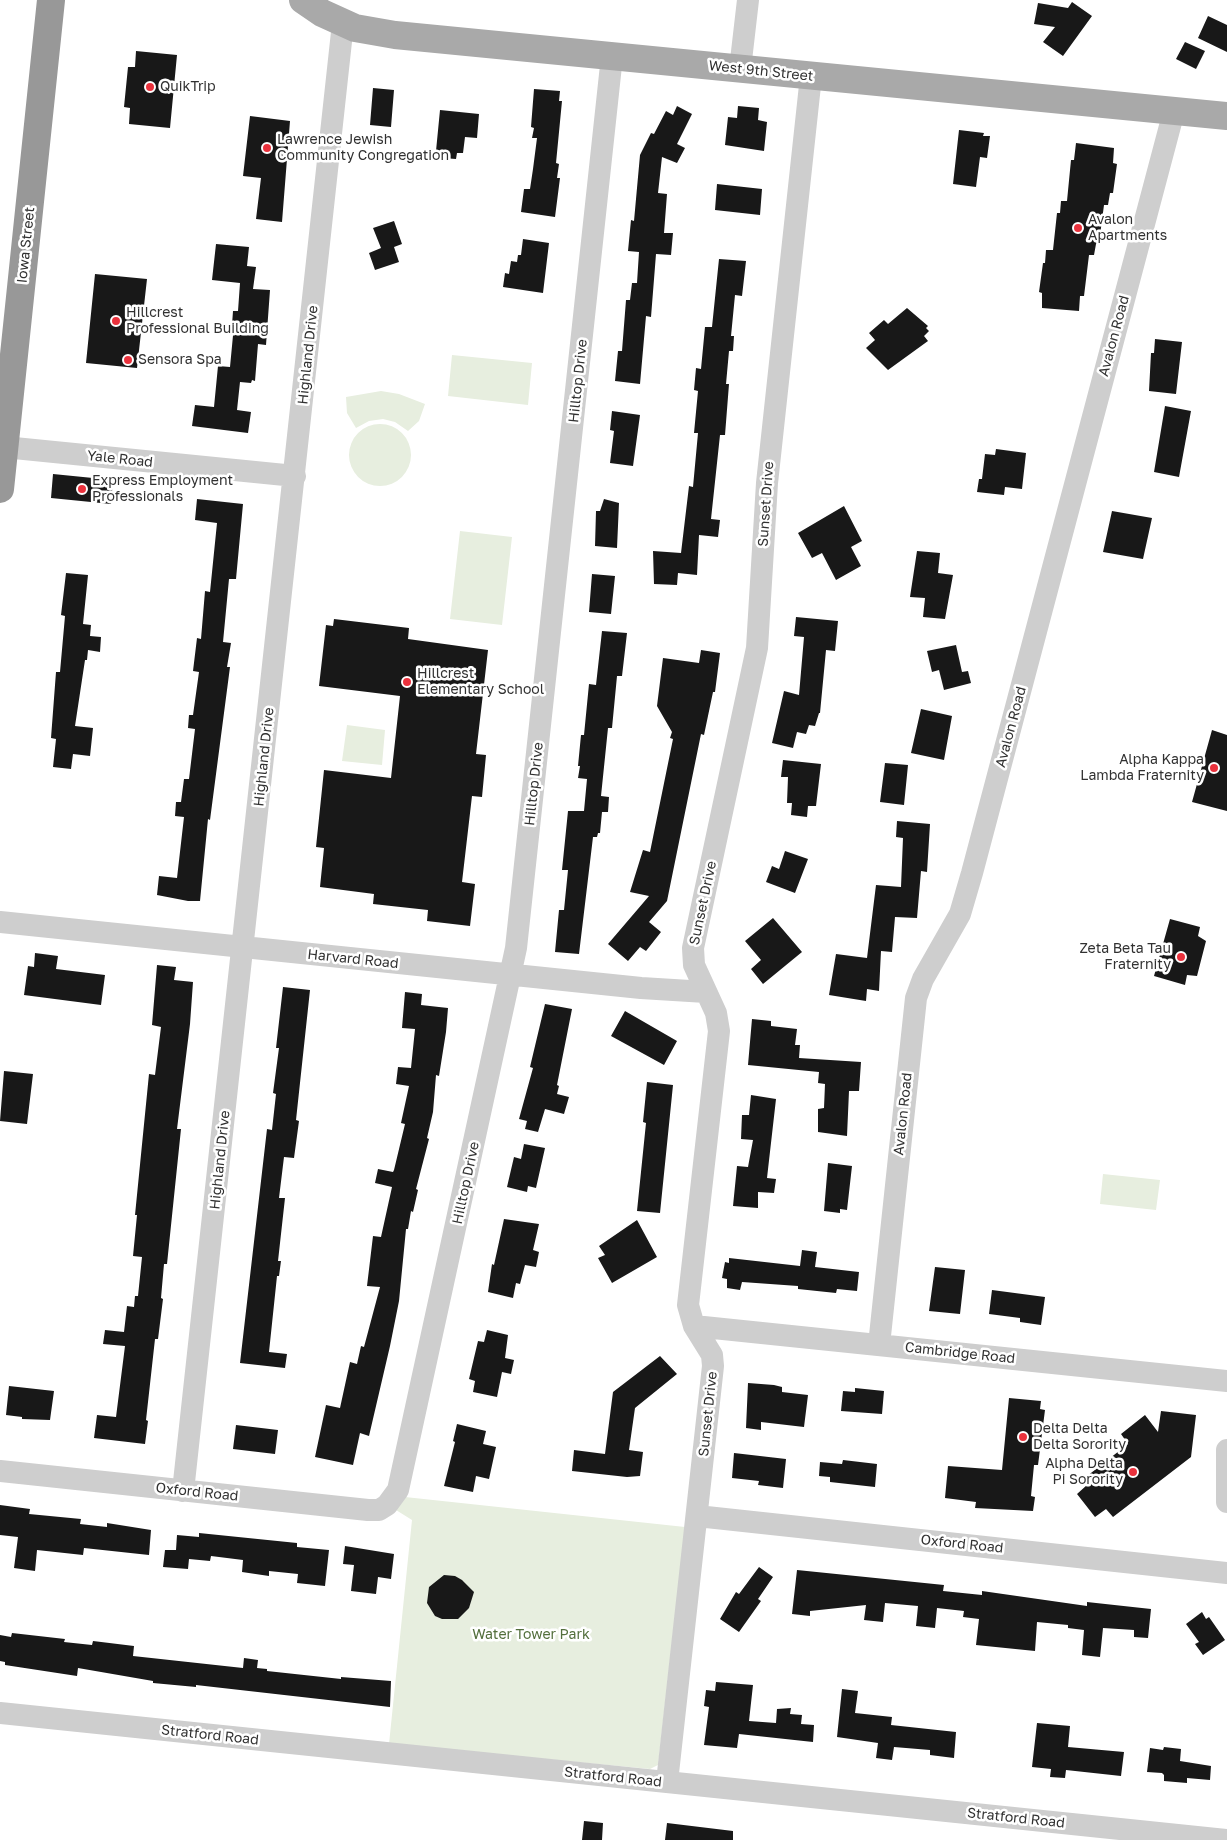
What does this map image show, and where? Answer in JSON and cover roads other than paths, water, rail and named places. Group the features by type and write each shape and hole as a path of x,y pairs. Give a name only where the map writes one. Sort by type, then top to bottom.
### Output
{"highway":[{"name":"Iowa Street","path":"0,489 51,0"}],"main road":[{"name":"West 9th Street","path":"303,0 355,28 395,35 1227,116"}],"street":[{"path":"740,69 748,0"},
{"name":"Highland Drive","path":"184,1491 343,23"},
{"name":"Hilltop Drive","path":"392,1501 398,1490 511,975 531,817 612,56"},
{"name":"Sunset Drive","path":"667,1782 713,1366 709,1347 694,1326 688,1305 719,1031 716,1012 694,966 693,948 757,648 767,483 811,76"},
{"name":"Avalon Road","path":"879,1345 916,998 923,979 960,914 972,873 1174,111"},
{"name":"Yale Road","path":"4,447 295,476"},
{"name":"Harvard Road","path":"0,922 511,975 706,992"},
{"name":"Cambridge Road","path":"694,1326 1227,1381"},
{"path":"1227,1450 1227,1502"},
{"name":"Oxford Road","path":"0,1471 368,1510 379,1510 392,1501"},
{"name":"Oxford Road","path":"697,1516 1227,1573"},
{"name":"Stratford Road","path":"0,1714 1226,1840"}],"place":[{"name":"QuikTrip","path":"150,87"},
{"name":"Lawrence Jewish Community Congregation","path":"267,148"},
{"name":"Avalon Apartments","path":"1078,228"},
{"name":"Hillcrest Professional Building","path":"116,321"},
{"name":"Sensora Spa","path":"128,360"},
{"name":"Express Employment Professionals","path":"82,489"},
{"name":"Hillcrest Elementary School","path":"407,682"},
{"name":"Alpha Kappa Lambda Fraternity","path":"1214,768"},
{"name":"Zeta Beta Tau Fraternity","path":"1181,957"},
{"name":"Delta Delta Delta Sorority","path":"1023,1437"},
{"name":"Alpha Delta Pi Sorority","path":"1133,1472"}],"park label":[{"name":"Water Tower Park","path":"531,1635"}]}
